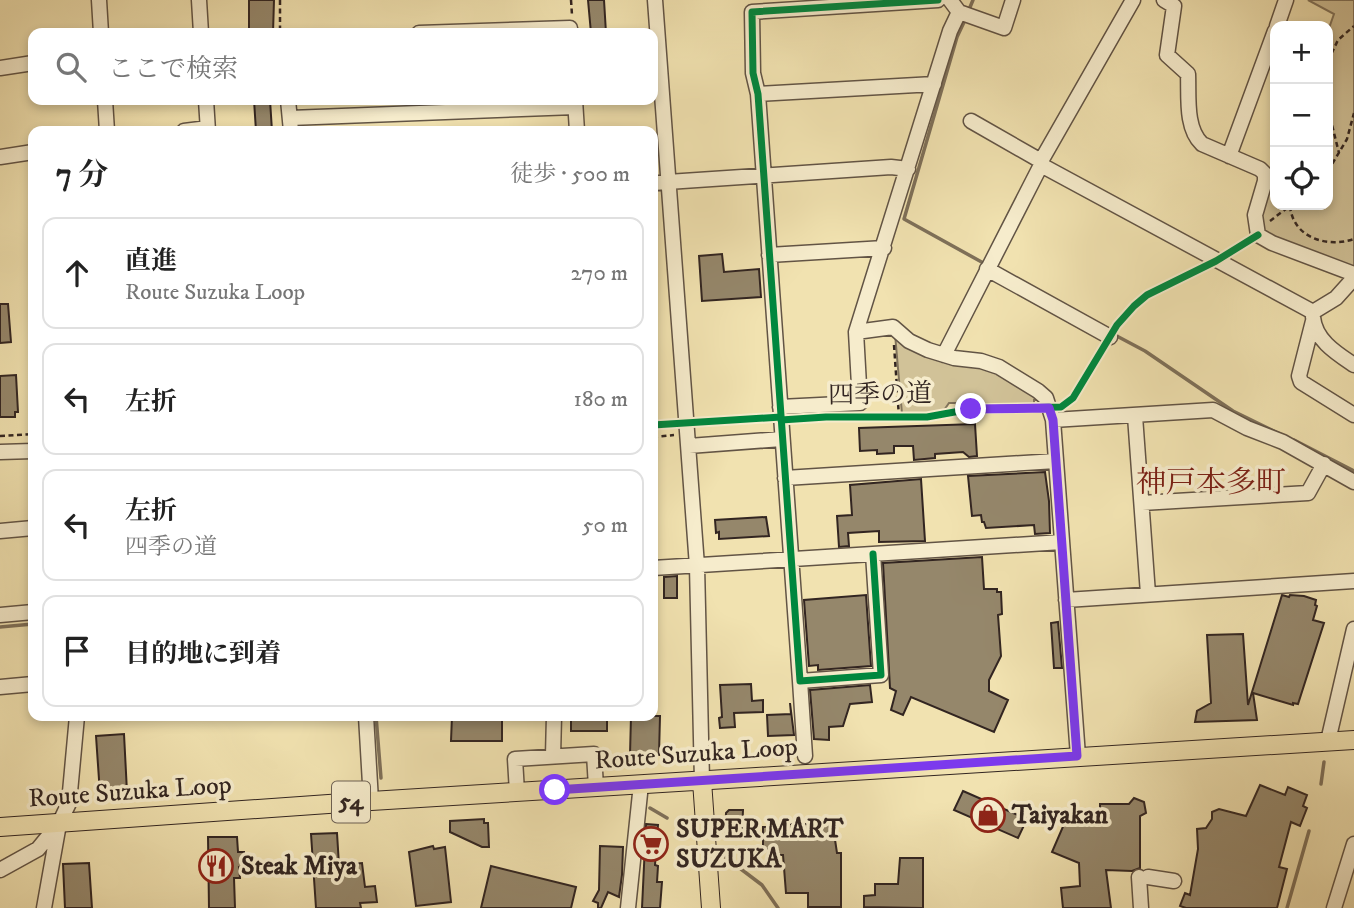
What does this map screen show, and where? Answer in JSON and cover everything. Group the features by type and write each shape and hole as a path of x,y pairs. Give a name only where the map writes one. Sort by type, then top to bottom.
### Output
{"main road":[{"name":"Route Suzuka Loop","path":"0,827 1354,740"},
{"path":"702,781 711,908"}],"street":[{"path":"99,0 101,28"},
{"path":"199,0 201,28"},
{"path":"656,0 697,566 702,781"},
{"path":"805,757 758,94 753,72 752,12 777,5 938,0"},
{"path":"780,407 860,403 856,332 950,31 961,10 1004,28 1013,0"},
{"path":"944,355 1041,163 1133,0"},
{"path":"1279,21 1286,0"},
{"path":"1173,2 1167,55 1188,74 1192,128 1196,138 1202,144 1260,169 1265,174 1255,215 1258,234 1272,243 1354,276 1336,298 1313,317 1299,376 1301,382 1354,415"},
{"path":"1229,156 1270,45"},
{"path":"0,68 28,64"},
{"path":"758,94 934,84"},
{"path":"105,105 107,126"},
{"path":"206,105 208,126"},
{"path":"289,105 291,124 561,105"},
{"path":"575,105 577,126"},
{"path":"971,121 1313,317 1318,333 1333,351 1354,365"},
{"path":"0,157 28,153"},
{"path":"658,183 891,167 908,169"},
{"path":"769,255 884,248"},
{"path":"989,266 1114,331"},
{"path":"856,332 893,327 909,341 944,355 999,367 1046,398 1051,414 1056,461 1077,756"},
{"path":"1051,414 1135,416 1213,410 1324,464 1354,482"},
{"path":"1135,416 1148,594"},
{"path":"689,446 782,439"},
{"path":"0,453 28,451"},
{"path":"785,478 1056,461"},
{"path":"1142,503 1308,493 1324,464"},
{"path":"0,531 28,528"},
{"path":"658,568 1062,542"},
{"path":"800,681 881,675 873,554"},
{"path":"1066,600 1354,581"},
{"path":"0,615 28,612"},
{"path":"1328,741 1354,629"},
{"path":"0,687 28,684"},
{"path":"44,908 59,824 68,803 76,721"},
{"path":"366,721 372,801"},
{"path":"553,756 554,721"},
{"path":"517,792 514,759 553,756 594,754 596,787"},
{"path":"628,908 641,784"},
{"path":"0,870 38,849 59,824"},
{"path":"1334,908 1354,844"},
{"path":"1141,908 1143,877 1174,881"}],"path":[{"path":"280,0 280,28"},
{"path":"1333,50 1338,40 1354,26"},
{"path":"1333,162 1347,139 1354,113"},
{"path":"1333,131 1339,153"},
{"path":"1290,210 1291,218 1311,237 1332,243 1354,239"},
{"path":"893,327 899,417"},
{"path":"0,436 28,434"},
{"path":"658,437 674,435"}],"shaded area":[{"path":"1308,0 1354,0 1354,269 1263,233 1258,220 1270,188 1270,210 1333,210 1332,21 1334,14"},
{"path":"895,334 997,370 1040,400 1034,400 1034,404 1029,406 959,409 956,403 949,403 942,413 902,414"}],"building":[{"path":"249,0 274,0 273,28 249,28"},
{"path":"588,0 604,0 606,28 591,28"},
{"path":"254,105 270,105 272,126 256,126"},
{"path":"722,254 724,272 759,269 761,297 702,301 699,256"},
{"path":"0,304 8,304 11,342 0,343"},
{"path":"16,375 18,412 15,412 15,417 0,417 0,376"},
{"path":"975,424 977,456 969,457 963,452 935,454 935,458 914,460 913,446 894,446 894,453 860,451 859,428"},
{"path":"1045,472 1050,533 1035,534 1034,525 986,528 981,515 972,516 968,476"},
{"path":"921,479 925,541 879,542 879,531 848,533 849,546 839,547 837,516 852,515 850,485"},
{"path":"766,517 769,536 719,539 719,532 716,533 715,520"},
{"path":"982,557 984,589 997,589 997,592 1001,592 1002,614 998,615 1001,656 989,680 989,691 1008,700 994,732 911,697 903,715 891,710 896,691 890,688 883,563"},
{"path":"677,576 677,598 664,598 664,577"},
{"path":"866,595 871,666 818,670 818,665 809,666 804,600"},
{"path":"1282,595 1304,596 1316,600 1313,620 1324,623 1298,704 1293,705 1253,693 1257,720 1195,722 1197,711 1211,703 1207,635 1243,634 1248,705"},
{"path":"1058,622 1062,668 1054,668 1051,623"},
{"path":"751,684 752,701 763,700 763,712 734,713 735,727 720,728 720,685"},
{"path":"870,685 872,702 850,704 843,726 829,727 829,740 814,739 810,690"},
{"path":"790,703 794,735 768,736 767,715 791,714"},
{"path":"660,716 659,755 653,755 653,758 637,758 637,755 630,755 631,721 658,721"},
{"path":"452,721 502,721 502,741 451,741"},
{"path":"571,721 607,721 607,731 571,731"},
{"path":"124,734 127,792 100,794 96,736"},
{"path":"1260,785 1285,795 1288,787 1307,795 1303,806 1307,808 1300,826 1291,822 1279,867 1287,869 1277,908 1180,906 1185,893 1190,895 1198,849 1197,829 1206,828 1212,819 1212,812 1219,809 1246,816"},
{"path":"963,791 1027,819 1018,838 954,810"},
{"path":"1134,798 1144,802 1146,813 1140,816 1140,868 1132,871 1106,870 1111,908 1063,908 1061,888 1080,886 1079,863 1052,852 1068,815 1083,821 1084,811 1100,812 1100,804 1129,804"},
{"path":"729,810 743,810 742,833 725,832 726,813"},
{"path":"484,819 484,823 488,823 489,847 482,847 450,832 450,821"},
{"path":"646,824 658,825 655,865 658,866 657,882 662,882 660,908 642,908"},
{"path":"773,824 829,824 829,833 834,833 837,853 841,853 841,907 808,907 808,893 786,893 783,855 773,855 773,849 763,849 763,827 773,827"},
{"path":"337,833 339,865 362,863 365,887 375,886 377,902 360,903 361,908 316,908 311,834"},
{"path":"208,837 237,837 238,852 244,852 244,866 239,867 240,878 234,878 235,908 209,908"},
{"path":"433,846 434,849 445,847 451,902 416,906 409,852"},
{"path":"600,846 623,847 619,897 608,892 601,908 598,908 598,903 593,901 599,890"},
{"path":"900,858 923,858 923,908 864,907 864,896 875,895 875,884 898,884"},
{"path":"89,863 92,908 65,908 63,864"},
{"path":"491,866 576,887 571,908 481,908"}],"waterway":[{"path":"968,12 973,0"},
{"path":"965,20 957,37 904,219 987,265"},
{"path":"1113,334 1145,351 1233,411 1280,434"},
{"path":"1294,440 1354,471"},
{"path":"0,627 28,624"},
{"path":"376,721 381,778"},
{"path":"1321,784 1324,762"},
{"path":"650,808 667,818"},
{"path":"683,829 687,831"},
{"path":"1287,908 1309,831"},
{"path":"725,857 762,885 778,908"}],"cycle path":[{"path":"873,554 881,675 800,681 758,94 753,73 752,12 938,0"},
{"name":"四季の道","path":"781,420 927,417 971,409 1061,407 1073,398 1117,325 1134,306 1147,295 1216,261 1258,235"},
{"path":"658,425 781,417"}],"place":[{"name":"Taiyakan","path":"988,815"},
{"name":"SUPER MART SUZUKA","path":"651,844"},
{"name":"Steak Miya","path":"216,866"}],"district":[{"name":"神戸本多町","path":"1211,483"}],"route":[{"path":"555,790 1077,756 1053,420 1049,408 971,409"}]}
